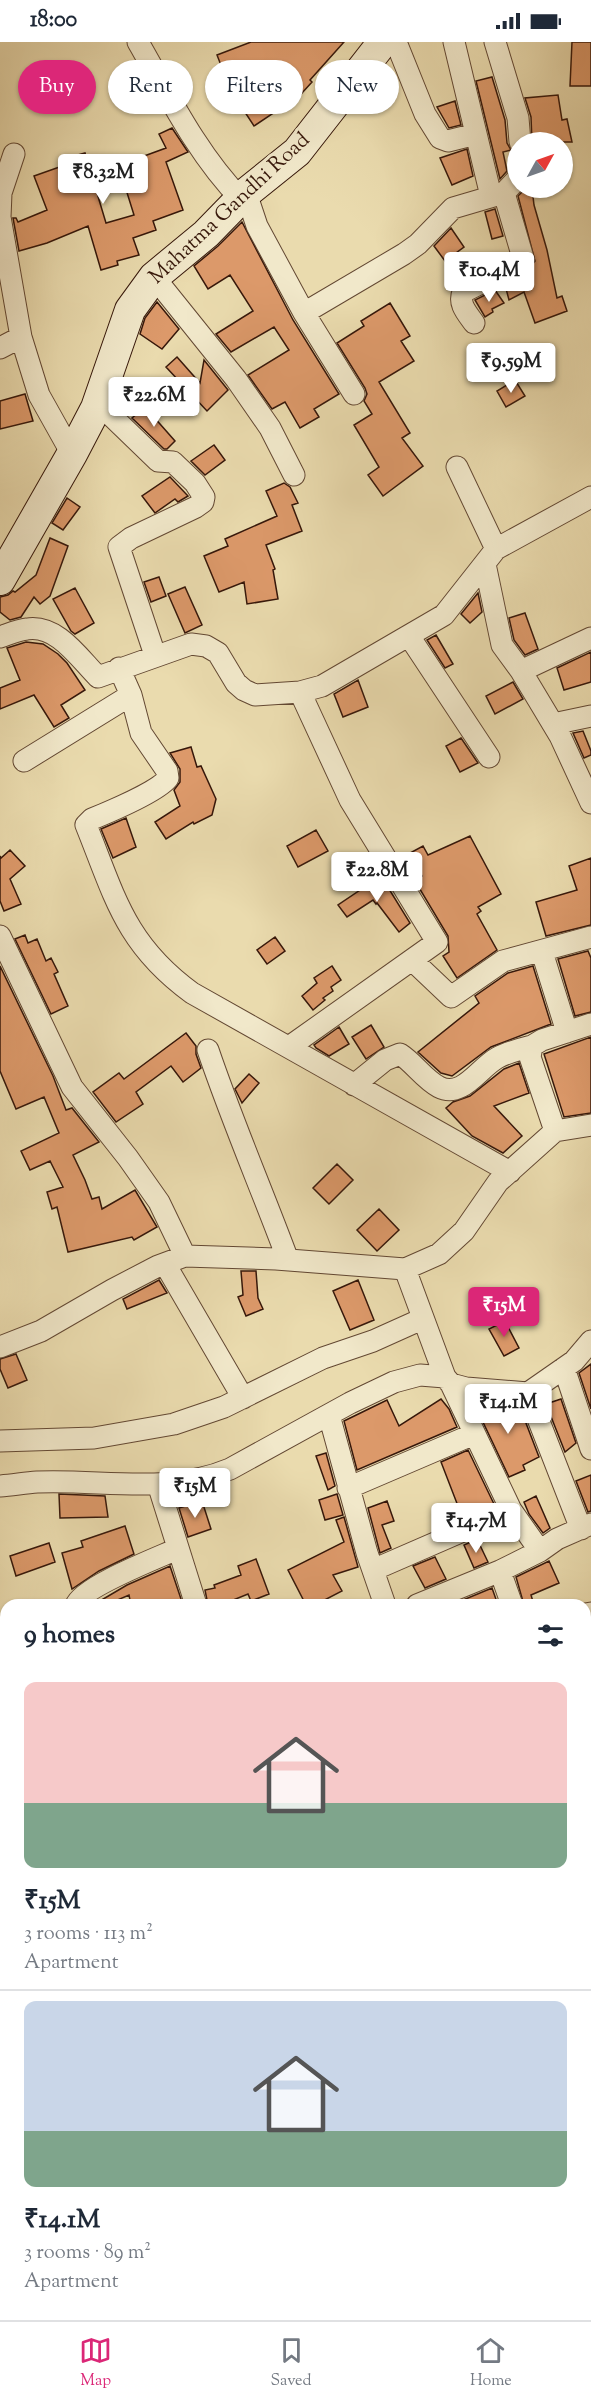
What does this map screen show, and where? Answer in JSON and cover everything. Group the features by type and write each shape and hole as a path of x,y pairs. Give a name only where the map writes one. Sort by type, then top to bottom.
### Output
{"main road":[{"name":"Mahatma Gandhi Road","path":"0,580 72,454 98,402 130,310 154,277 206,234 243,196 297,152 380,43"}],"street":[{"path":"138,42 218,176 243,196 304,313 354,394"},
{"path":"454,42 476,134 504,189 523,258 515,266 464,292 461,298 462,304 474,323"},
{"path":"495,42 518,118 519,132"},
{"path":"380,43 440,138 456,140 476,134"},
{"path":"14,154 2,194 0,217 21,337 39,395 72,454"},
{"path":"304,313 404,254 418,244 453,208 504,189"},
{"path":"154,277 236,379 270,428 294,475"},
{"path":"0,348 21,337"},
{"path":"98,402 158,461 174,462 195,483 204,497 203,502 196,507 131,538 119,547 155,655"},
{"path":"457,467 491,556 502,645 521,670 553,724 591,803"},
{"path":"0,637 28,629 45,629 60,639 98,677 191,644 206,646 218,653 236,683 244,690 261,695 300,692 322,686 444,615 491,556 591,497"},
{"path":"409,636 489,757"},
{"path":"521,670 591,638"},
{"path":"119,668 131,694 141,733 167,771 168,778 165,783 92,819 86,825 118,909 148,953 182,985 354,1085 504,1177"},
{"path":"289,1047 437,942 350,800 323,746 300,692"},
{"path":"24,761 131,694"},
{"path":"553,724 591,716"},
{"path":"0,936 72,1087 128,1158 159,1202 185,1256"},
{"path":"412,960 451,997 503,961 591,937"},
{"path":"542,952 567,1032"},
{"path":"354,1085 385,1060 400,1054 438,1087 450,1091 461,1087 496,1058 591,1024"},
{"path":"532,1047 530,1057 555,1131"},
{"path":"208,1050 225,1102 249,1155 288,1260"},
{"path":"0,1347 41,1331 112,1290 185,1256 288,1260 405,1269 439,1254 464,1231 504,1177 555,1131 591,1125"},
{"path":"165,1264 243,1398"},
{"path":"405,1269 445,1376 511,1510 540,1551"},
{"path":"0,1441 94,1438 174,1424 224,1407 323,1358 424,1323"},
{"path":"0,1486 38,1482 158,1484 211,1477 393,1382 420,1375 445,1376 488,1391 528,1393 574,1361 591,1341"},
{"path":"564,1368 591,1449"},
{"path":"432,1599 500,1571 540,1551 557,1539 586,1526 528,1393"},
{"path":"328,1415 383,1599"},
{"path":"348,1488 474,1434"},
{"path":"158,1484 194,1599"},
{"path":"373,1570 511,1510"},
{"path":"78,1599 137,1566 177,1549"},
{"path":"500,1571 510,1599"},
{"path":"591,2282 591,2312"}],"building":[{"path":"251,42 344,42 328,60 315,60 315,74 310,80 312,82 303,92 303,60 219,60 217,55"},
{"path":"572,42 591,42 591,86 570,86"},
{"path":"492,77 505,120 507,151 503,152 507,171 500,179 476,81"},
{"path":"558,95 562,120 567,119 570,132 532,132 531,117 525,98"},
{"path":"455,101 461,125 449,128 437,107"},
{"path":"246,114 272,114 254,126"},
{"path":"172,128 188,152 166,162 183,210 153,221 156,230 133,238 139,255 117,261 118,265 101,270 88,226 47,243 19,251 13,218 16,218 18,222 47,210 34,176 68,164 67,158 85,153 106,223 134,215 124,183 143,177 136,159 166,148 159,134"},
{"path":"467,149 473,176 452,185 440,158"},
{"path":"519,198 533,198 557,298 562,296 567,311 535,323 524,292 509,300 505,285 524,275 535,261"},
{"path":"495,209 503,236 492,239 485,212"},
{"path":"242,222 293,320 339,394 314,409 319,417 300,428 285,402 272,409 248,375 289,350 274,327 231,352 216,334 253,311 230,275 208,289 194,266"},
{"path":"451,228 464,247 445,261 434,246"},
{"path":"495,290 504,303 492,309 493,312 485,317 475,300"},
{"path":"157,302 179,329 162,349 140,334 145,318"},
{"path":"390,303 410,336 401,341 414,361 379,382 410,433 402,438 423,466 383,496 368,475 379,467 354,425 372,414 364,401 367,394 337,343 364,326 361,321"},
{"path":"177,357 200,383 204,360 228,390 207,411 166,367"},
{"path":"515,380 525,396 506,407 497,391"},
{"path":"25,394 33,421 0,429 0,401"},
{"path":"145,407 175,441 167,449 164,449 132,418"},
{"path":"214,445 225,460 205,475 191,461"},
{"path":"170,477 188,496 178,502 175,499 155,513 142,496"},
{"path":"284,483 290,487 298,503 292,505 302,531 266,545 275,569 273,570 278,599 247,604 244,582 219,592 204,556 228,546 225,539 277,516 266,491"},
{"path":"67,498 80,507 63,530 52,523"},
{"path":"50,538 68,546 50,596 40,604 34,597 21,617 10,620 0,612 0,597 15,592 36,575"},
{"path":"159,577 166,596 151,602 144,582"},
{"path":"185,587 202,625 185,633 168,594"},
{"path":"75,588 94,623 75,634 53,599"},
{"path":"478,593 482,612 470,623 461,614"},
{"path":"525,613 538,649 525,655 514,640 509,618"},
{"path":"436,635 453,664 445,668 427,640"},
{"path":"26,642 43,644 58,654 67,663 85,690 61,705 69,718 54,727 34,695 0,709 0,688 20,680 7,648"},
{"path":"591,652 591,682 564,690 557,668"},
{"path":"358,680 368,707 343,717 334,694"},
{"path":"513,682 523,699 495,714 486,696"},
{"path":"583,731 591,751 591,755 584,758 573,733"},
{"path":"461,738 478,763 460,772 446,746"},
{"path":"191,747 197,767 201,766 216,799 212,815 194,824 193,822 166,839 155,822 180,806 174,790 180,782 180,769 170,753"},
{"path":"126,818 136,847 113,858 101,829"},
{"path":"316,830 328,851 298,867 287,846"},
{"path":"470,836 501,894 478,907 481,911 477,914 497,950 457,978 443,956 449,952 448,936 415,881 422,876 410,853 423,846 428,855"},
{"path":"10,850 25,866 10,879 21,904 4,911 0,901 0,856 1,858"},
{"path":"591,858 591,925 546,936 536,902 577,890 569,866"},
{"path":"381,876 410,923 399,932 373,900 347,917 338,905"},
{"path":"25,935 28,943 37,939 46,961 51,958 58,972 54,974 68,1006 51,1014 15,939"},
{"path":"275,937 285,951 267,964 257,950"},
{"path":"588,951 591,958 591,1012 575,1016 558,959"},
{"path":"0,966 53,1076 66,1110 72,1108 99,1142 73,1155 92,1199 99,1197 102,1209 135,1190 157,1227 134,1240 132,1237 68,1252 57,1207 52,1209 47,1192 63,1187 50,1161 30,1170 21,1151 59,1133 44,1097 16,1109 0,1071"},
{"path":"332,966 341,980 331,987 333,991 323,998 325,1000 313,1010 302,996 317,983 314,978"},
{"path":"533,966 551,1024 491,1047 452,1076 441,1073 418,1052 479,1003 475,996 508,973"},
{"path":"371,1025 384,1047 366,1059 352,1037"},
{"path":"339,1027 349,1044 329,1056 316,1048 314,1045"},
{"path":"186,1033 196,1046 201,1068 183,1082 171,1066 136,1092 143,1104 116,1122 93,1092 119,1073 124,1079"},
{"path":"591,1037 591,1113 564,1117 544,1054"},
{"path":"519,1063 529,1093 494,1106 522,1136 503,1153 472,1136 446,1108 453,1102 470,1096 504,1069"},
{"path":"249,1074 259,1083 242,1103 235,1089"},
{"path":"337,1164 353,1180 329,1204 313,1188"},
{"path":"379,1209 399,1230 377,1251 357,1230"},
{"path":"241,1271 256,1271 258,1298 263,1309 246,1316 238,1297 243,1295"},
{"path":"159,1280 167,1293 127,1309 123,1299"},
{"path":"358,1280 374,1320 350,1330 333,1291"},
{"path":"505,1321 519,1348 504,1356 489,1329"},
{"path":"16,1354 27,1380 8,1388 0,1369 0,1359"},
{"path":"591,1364 591,1409 579,1373"},
{"path":"441,1399 449,1409 457,1427 357,1470 344,1421 387,1400 399,1426"},
{"path":"561,1399 576,1443 565,1452 546,1404"},
{"path":"473,1401 519,1405 539,1457 523,1465 525,1470 509,1477"},
{"path":"468,1450 494,1504 458,1519 453,1508 458,1506 441,1462"},
{"path":"326,1453 335,1486 328,1490 316,1456"},
{"path":"591,1475 591,1511 588,1512 576,1481"},
{"path":"59,1494 105,1496 108,1517 60,1518"},
{"path":"337,1494 343,1515 325,1520 319,1500"},
{"path":"536,1496 550,1528 543,1533 529,1514 524,1502"},
{"path":"202,1501 211,1529 188,1537 179,1508"},
{"path":"387,1501 394,1521 382,1525 391,1548 380,1553 368,1508"},
{"path":"344,1517 358,1567 333,1575 342,1591 327,1599 303,1599 288,1570 344,1542 336,1520"},
{"path":"125,1526 134,1554 99,1571 72,1589 62,1553 83,1547 81,1541"},
{"path":"477,1539 488,1562 474,1568 464,1545"},
{"path":"49,1543 55,1562 16,1576 10,1556"},
{"path":"435,1557 446,1579 425,1588 413,1566"},
{"path":"256,1559 269,1594 256,1599 250,1599 248,1594 236,1599 207,1599 205,1590 215,1588 214,1585 241,1575 238,1566"},
{"path":"549,1561 559,1583 531,1595 532,1599 522,1599 516,1577"},
{"path":"170,1566 181,1599 130,1599 129,1595 120,1599 103,1599 127,1585"},
{"path":"492,1588 496,1599 465,1599"}]}
